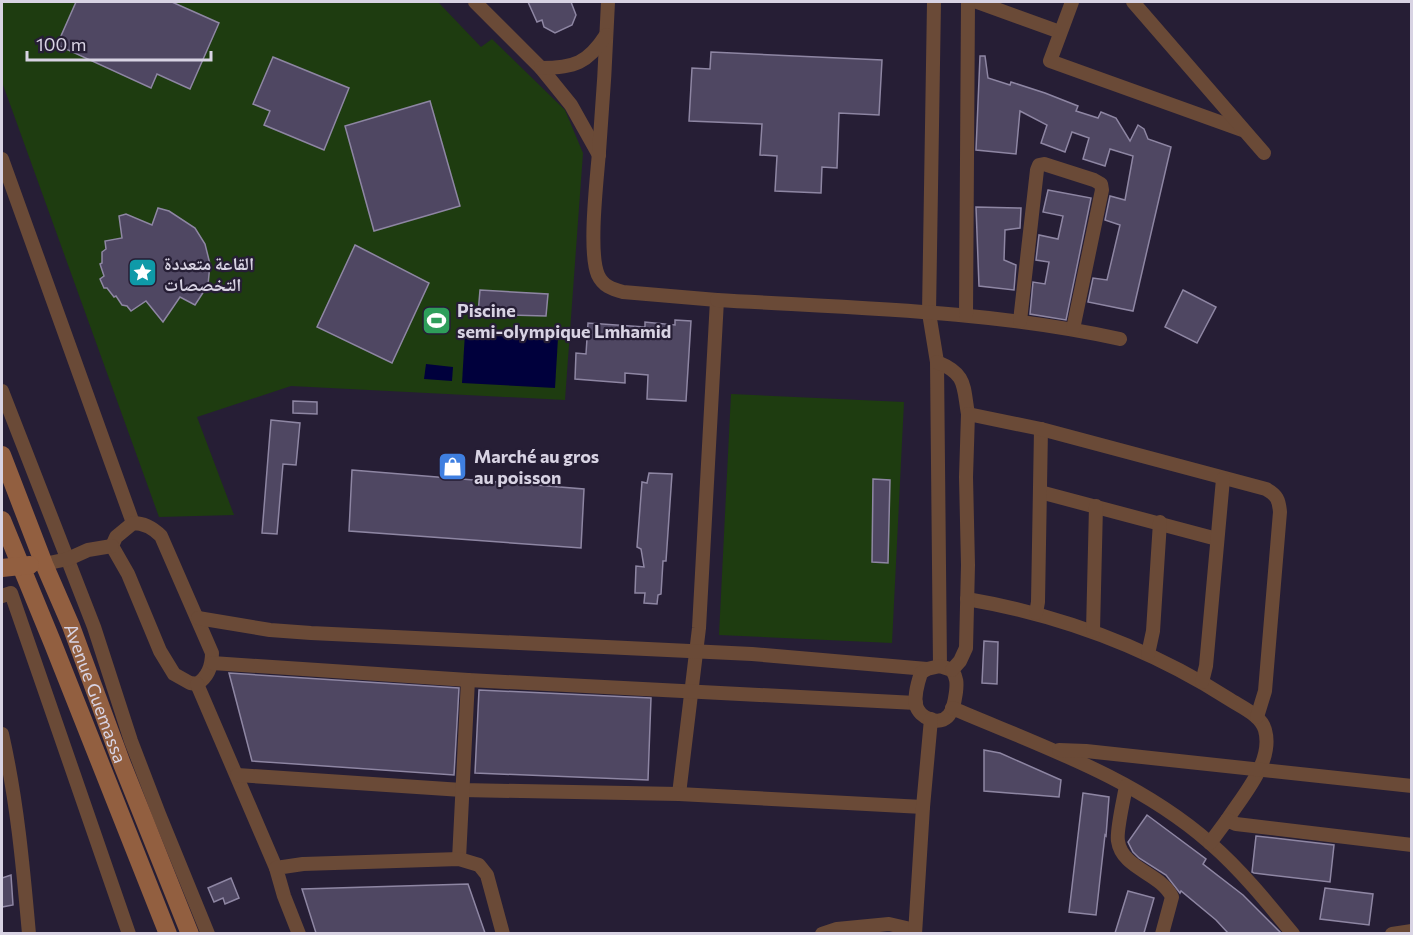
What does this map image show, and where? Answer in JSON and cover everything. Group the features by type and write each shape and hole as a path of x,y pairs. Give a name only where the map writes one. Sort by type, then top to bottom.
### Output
{"main road":[{"name":"Avenue Guemassa","path":"2,454 189,933"},
{"name":"Avenue Guemassa","path":"2,520 7,548 20,566 57,653 168,933"},
{"path":"7,548 36,544"},
{"path":"2,568 44,564"}],"street":[{"path":"475,2 541,68 571,105 599,156"},
{"path":"608,2 594,250 597,273 602,282 615,290 636,294 966,315 1073,329 1120,339"},
{"path":"934,2 929,313 937,362 940,668"},
{"path":"966,315 968,2"},
{"path":"977,2 1060,32"},
{"path":"1072,2 1050,61 1242,130"},
{"path":"1133,2 1264,153"},
{"path":"541,68 559,68 583,61 598,47 606,35"},
{"path":"2,159 133,523"},
{"path":"1020,321 1037,170 1040,165 1044,164 1101,184 1102,190 1073,329"},
{"path":"679,794 699,617 717,300"},
{"path":"198,618 270,630 311,633 695,652 940,668 957,683 952,708 945,718 924,717 916,703 921,673 940,668 960,661 966,648 968,414 961,378 952,368 937,362"},
{"path":"2,391 94,627 135,751 208,933"},
{"path":"968,414 1041,429 1266,489 1275,494 1279,500 1280,512 1265,691 1257,717"},
{"path":"1036,613 1041,429"},
{"path":"1202,682 1206,666 1223,479"},
{"path":"1040,492 1160,522 1217,539"},
{"path":"1093,632 1096,506"},
{"path":"1148,654 1153,631 1160,522"},
{"path":"112,546 116,537 133,523"},
{"path":"112,546 128,574 160,651 174,674 184,681 197,684 203,680 212,663 212,653 161,536 147,526 133,523"},
{"path":"36,544 62,544 88,550"},
{"path":"44,564 68,559 88,550 112,546"},
{"path":"2,596 11,593 129,933"},
{"path":"967,598 1036,613 1148,654 1202,682 1257,717 1265,729 1267,742 1264,757 1227,820 1210,843"},
{"path":"212,663 468,680 916,703"},
{"path":"459,859 468,680"},
{"path":"197,684 276,868 299,933"},
{"path":"952,708 1054,750 1161,806 1210,843 1255,889 1293,933"},
{"path":"822,933 837,929 889,924 915,932 922,807 931,719"},
{"path":"2,734 20,839 29,933"},
{"path":"1054,750 1086,751 1412,786"},
{"path":"237,775 462,790 679,794 922,807"},
{"path":"1126,786 1118,841 1125,858 1168,887 1172,897 1162,933"},
{"path":"1227,820 1236,824 1412,845"},
{"path":"276,868 303,864 459,859 479,865 487,875 503,933"},
{"path":"1392,933 1412,931"}],"green space":[{"path":"2,2 438,2 481,47 492,39 565,110 583,153 565,400 291,386 197,417 234,515 159,517 2,82"},
{"path":"731,394 904,402 892,643 719,635"}],"shaded area":[{"path":"465,332 558,338 555,388 462,383"},
{"path":"426,364 453,367 452,381 424,379"}],"building":[{"path":"76,2 172,2 219,23 190,89 157,74 151,88 57,45"},
{"path":"528,2 571,2 576,15 572,25 555,33 544,27 542,20 537,22"},
{"path":"711,52 882,60 879,115 839,113 837,168 822,167 821,193 775,191 777,156 760,155 762,124 689,121 692,68 710,69"},
{"path":"980,56 985,56 988,78 1010,85 1011,82 1045,93 1078,106 1076,111 1098,118 1101,112 1116,118 1130,141 1138,125 1144,129 1148,139 1171,147 1133,311 1088,302 1093,278 1107,280 1120,225 1105,220 1110,196 1125,200 1133,156 1110,149 1105,166 1083,159 1089,138 1072,132 1065,152 1041,143 1047,125 1020,111 1016,154 976,150"},
{"path":"273,57 349,88 324,150 264,125 270,111 253,104"},
{"path":"430,101 460,206 374,231 345,126"},
{"path":"1048,190 1091,198 1066,320 1030,314 1033,282 1045,284 1049,262 1036,260 1039,235 1058,239 1063,216 1043,212"},
{"path":"976,207 1021,208 1020,228 1005,230 1004,260 1016,265 1014,290 979,286"},
{"path":"158,208 169,211 195,228 205,244 210,264 208,285 195,305 180,297 163,322 146,301 131,311 127,306 122,305 116,296 114,297 107,288 104,288 100,279 104,276 100,264 102,263 102,252 106,249 105,241 122,238 119,216 126,214 152,225"},
{"path":"355,245 429,283 392,363 317,327"},
{"path":"480,290 548,294 546,316 478,314"},
{"path":"1183,290 1216,307 1197,343 1165,327"},
{"path":"675,320 691,321 686,401 647,399 648,375 625,373 625,383 575,379 576,353 586,354 588,323 645,327 645,322 675,325"},
{"path":"293,401 317,402 317,414 293,413"},
{"path":"271,420 300,423 296,465 283,464 277,534 262,533"},
{"path":"352,470 584,489 581,548 349,531"},
{"path":"649,473 672,474 666,561 663,561 661,594 658,595 657,604 644,603 645,593 635,593 636,566 644,567 641,549 637,547 642,482 647,483"},
{"path":"873,479 890,480 888,563 872,562"},
{"path":"984,641 998,642 997,684 982,683"},
{"path":"229,673 459,688 454,775 252,761"},
{"path":"479,690 651,698 648,780 475,773"},
{"path":"984,750 1000,753 1061,780 1059,797 984,791"},
{"path":"1083,793 1109,797 1096,915 1069,912"},
{"path":"1147,815 1206,859 1203,864 1243,895 1281,933 1228,933 1216,920 1181,891 1180,893 1166,875 1139,858 1128,842"},
{"path":"1256,836 1334,845 1330,882 1252,872"},
{"path":"11,875 13,905 2,907 2,878"},
{"path":"231,878 239,898 225,904 223,898 214,902 208,888"},
{"path":"468,884 485,933 316,933 302,889"},
{"path":"1325,888 1373,894 1369,925 1320,919"},
{"path":"1128,891 1154,898 1144,933 1115,933"}],"place":[{"name":"القاعة متعددة التخصصات","path":"143,273"},
{"name":"Piscine semi-olympique Lmhamid","path":"436,320"},
{"name":"Marché au gros au poisson","path":"453,466"}]}
